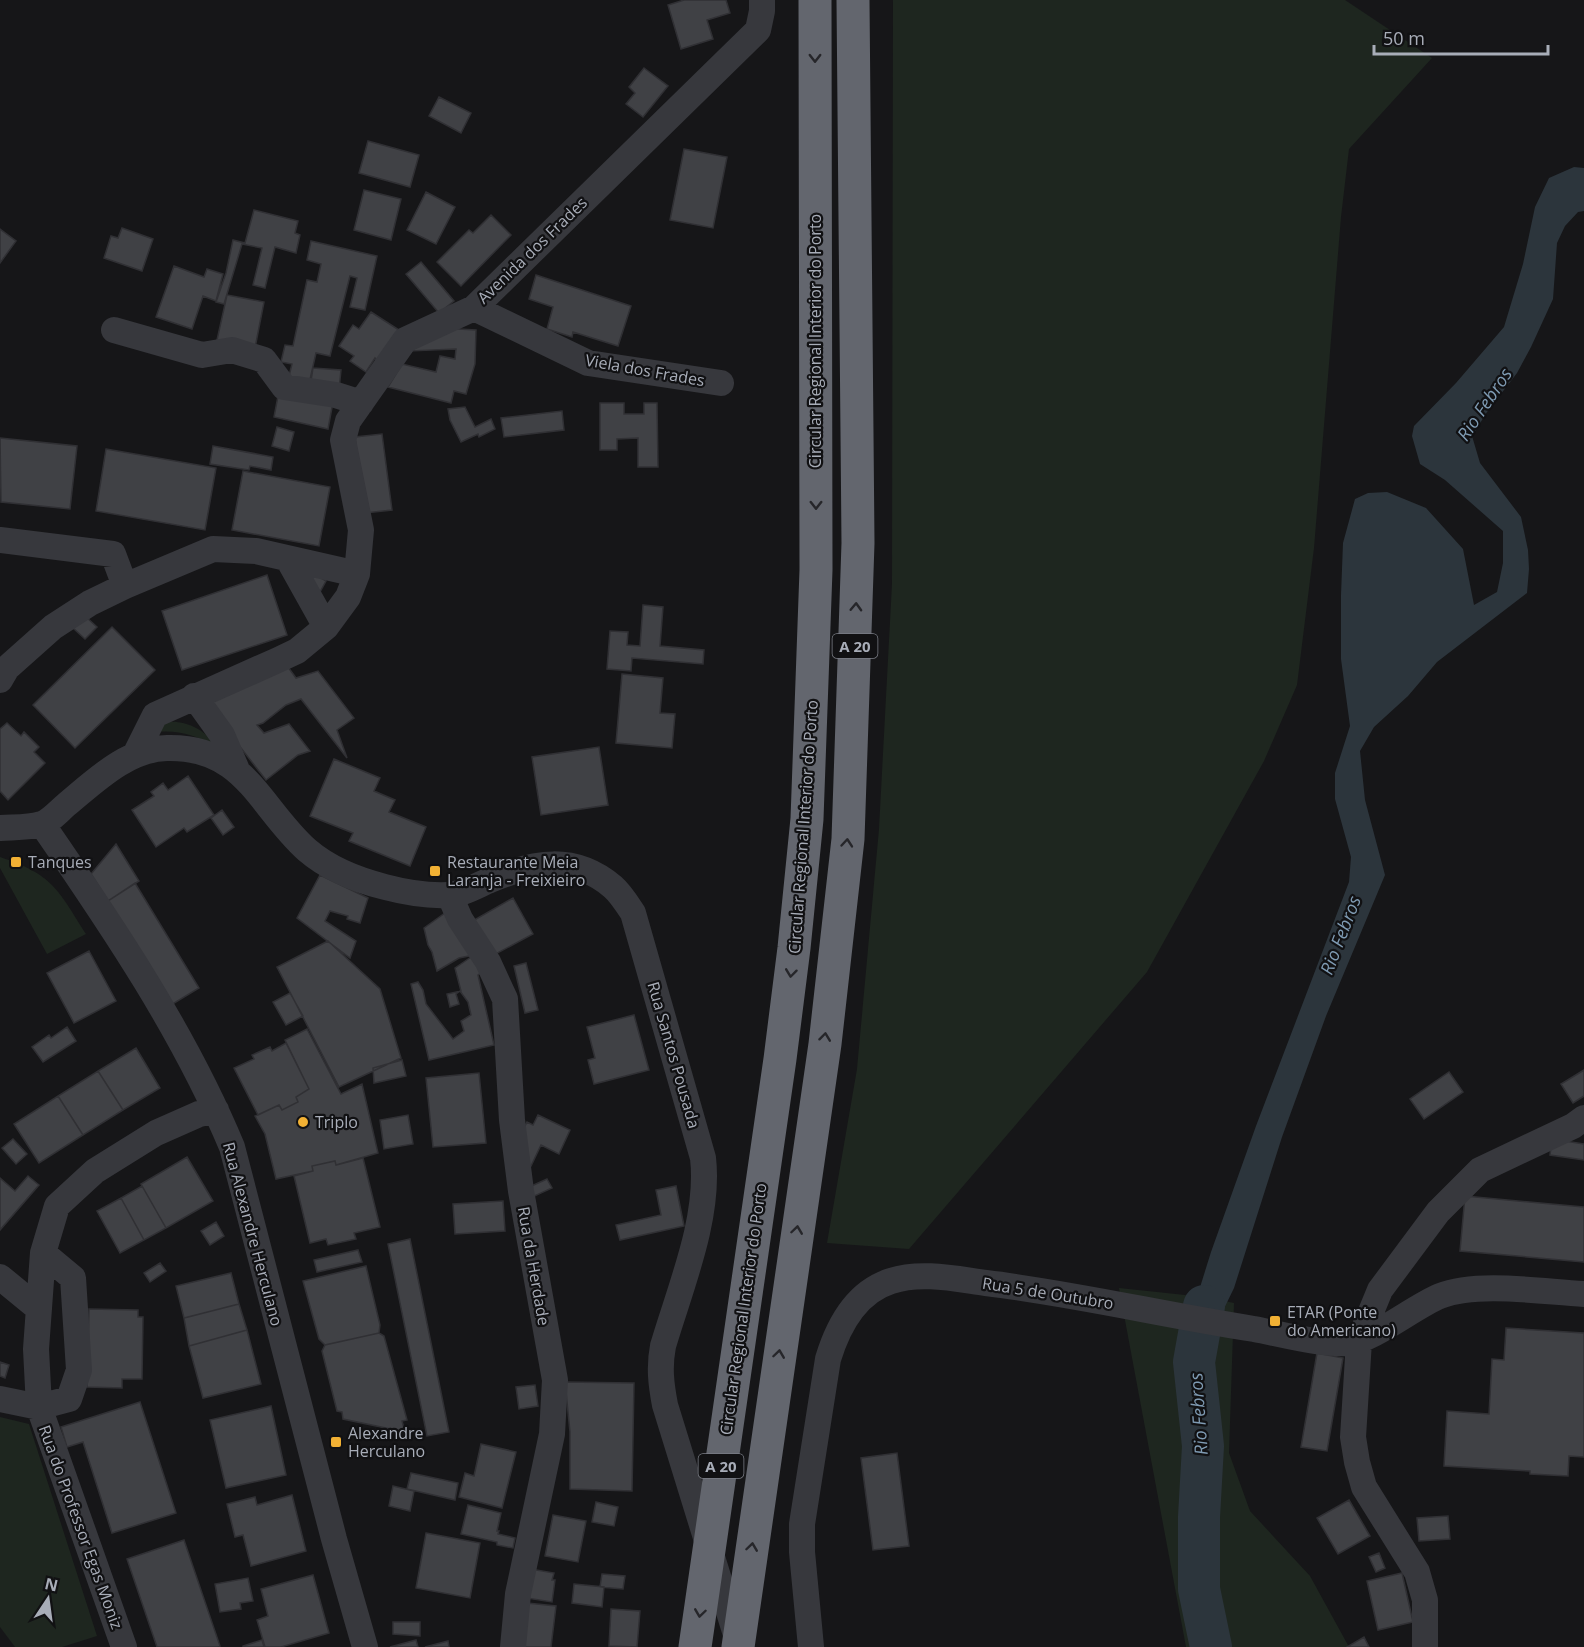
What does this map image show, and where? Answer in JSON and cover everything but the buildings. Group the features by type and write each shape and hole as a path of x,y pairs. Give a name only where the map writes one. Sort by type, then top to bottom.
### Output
{"highway":[{"name":"Circular Regional Interior do Porto","path":"695,1647 782,1048 807,819 816,570 815,0"},
{"name":"A 20","path":"739,1647 825,1044 848,838 858,543 853,0"}],"street":[{"name":"Avenida dos Frades","path":"135,755 155,716 194,696 297,651 326,627 348,597 357,574 361,530 343,440 348,421 405,340 474,308 758,30 762,0"},
{"name":"Viela dos Frades","path":"474,308 588,363 721,383"},
{"path":"114,330 202,356 232,350 264,360 284,387 361,403"},
{"path":"0,540 113,554 125,586"},
{"path":"0,680 7,668 53,627 90,603 213,549 256,551 357,574"},
{"path":"288,559 326,627"},
{"name":"Rua Santos Pousada","path":"194,696 222,735 237,770"},
{"name":"Rua Santos Pousada","path":"42,824 103,774 135,755 165,748 192,750 218,759 237,770 255,787 288,831 309,851 336,869 358,879 416,893 450,896 513,871 536,865 565,864 592,872 615,889 633,913 698,1138 705,1178 700,1222 663,1346 660,1364 661,1382 665,1405 739,1647"},
{"path":"0,828 42,824"},
{"name":"Rua Alexandre Herculano","path":"42,824 90,894 183,1044 232,1147 328,1517 365,1647"},
{"name":"Rua da Herdade","path":"450,896 460,919 488,962 505,999 512,1120 521,1191 555,1380 552,1434 518,1594 513,1647"},
{"name":"Rua do Professor Egas Moniz","path":"124,1647 39,1407 36,1349 43,1253 57,1206 95,1171 156,1133 199,1113 216,1110"},
{"path":"1425,1647 1425,1600 1418,1572 1364,1486 1357,1462 1353,1437 1359,1341 1380,1290 1438,1212 1480,1170 1574,1126 1584,1118"},
{"name":"Rua do Professor Egas Moniz","path":"39,1407 69,1399 79,1370 73,1278 43,1253"},
{"path":"0,1277 39,1309"},
{"name":"Rua 5 de Outubro","path":"811,1647 802,1545 803,1511 828,1359 835,1336 846,1317 873,1289 892,1281 913,1277 939,1277 1021,1288 1329,1342 1349,1343 1359,1341 1438,1297 1454,1291 1475,1288 1584,1294"},
{"path":"0,1399 39,1407"}],"shaded area":[{"path":"893,0 1345,0 1432,58 1349,149 1341,217 1314,548 1297,685 1264,761 1147,972 909,1249 827,1243 857,1069 879,829 892,584"},
{"path":"167,722 195,727 207,735 216,746 188,734 157,732"},
{"path":"0,857 32,870 52,885 86,934 47,954 0,868"},
{"path":"1119,1288 1204,1297 1234,1303 1229,1453 1250,1511 1310,1576 1349,1647 1186,1647"},
{"path":"0,1417 29,1424 97,1636 62,1647 15,1647 0,1627"}],"water":[{"path":"1574,167 1584,168 1584,211 1578,212 1565,226 1557,243 1553,299 1517,373 1472,436 1480,463 1521,517 1528,550 1527,593 1437,662 1408,696 1374,727 1360,751 1365,800 1385,875 1326,1016 1282,1137 1234,1288 1202,1354 1194,1362 1190,1354 1197,1297 1211,1252 1256,1126 1349,882 1351,857 1335,799 1335,773 1350,726 1341,659 1341,595 1343,543 1355,499 1368,493 1387,492 1426,508 1463,549 1474,605 1497,592 1503,563 1503,531 1445,480 1420,464 1412,436 1414,426 1456,383 1504,327 1523,264 1535,207 1549,178"}],"waterway":[{"name":"Rio Febros","path":"1204,1306 1194,1362 1203,1446 1199,1517 1199,1589 1211,1647"}],"place":[{"name":"Tanques","path":"16,862"},
{"name":"Restaurante Meia Laranja - Freixieiro","path":"435,871"},
{"name":"Triplo","path":"303,1122"},
{"name":"ETAR (Ponte do Americano)","path":"1275,1321"},
{"name":"Alexandre Herculano","path":"336,1442"}]}
